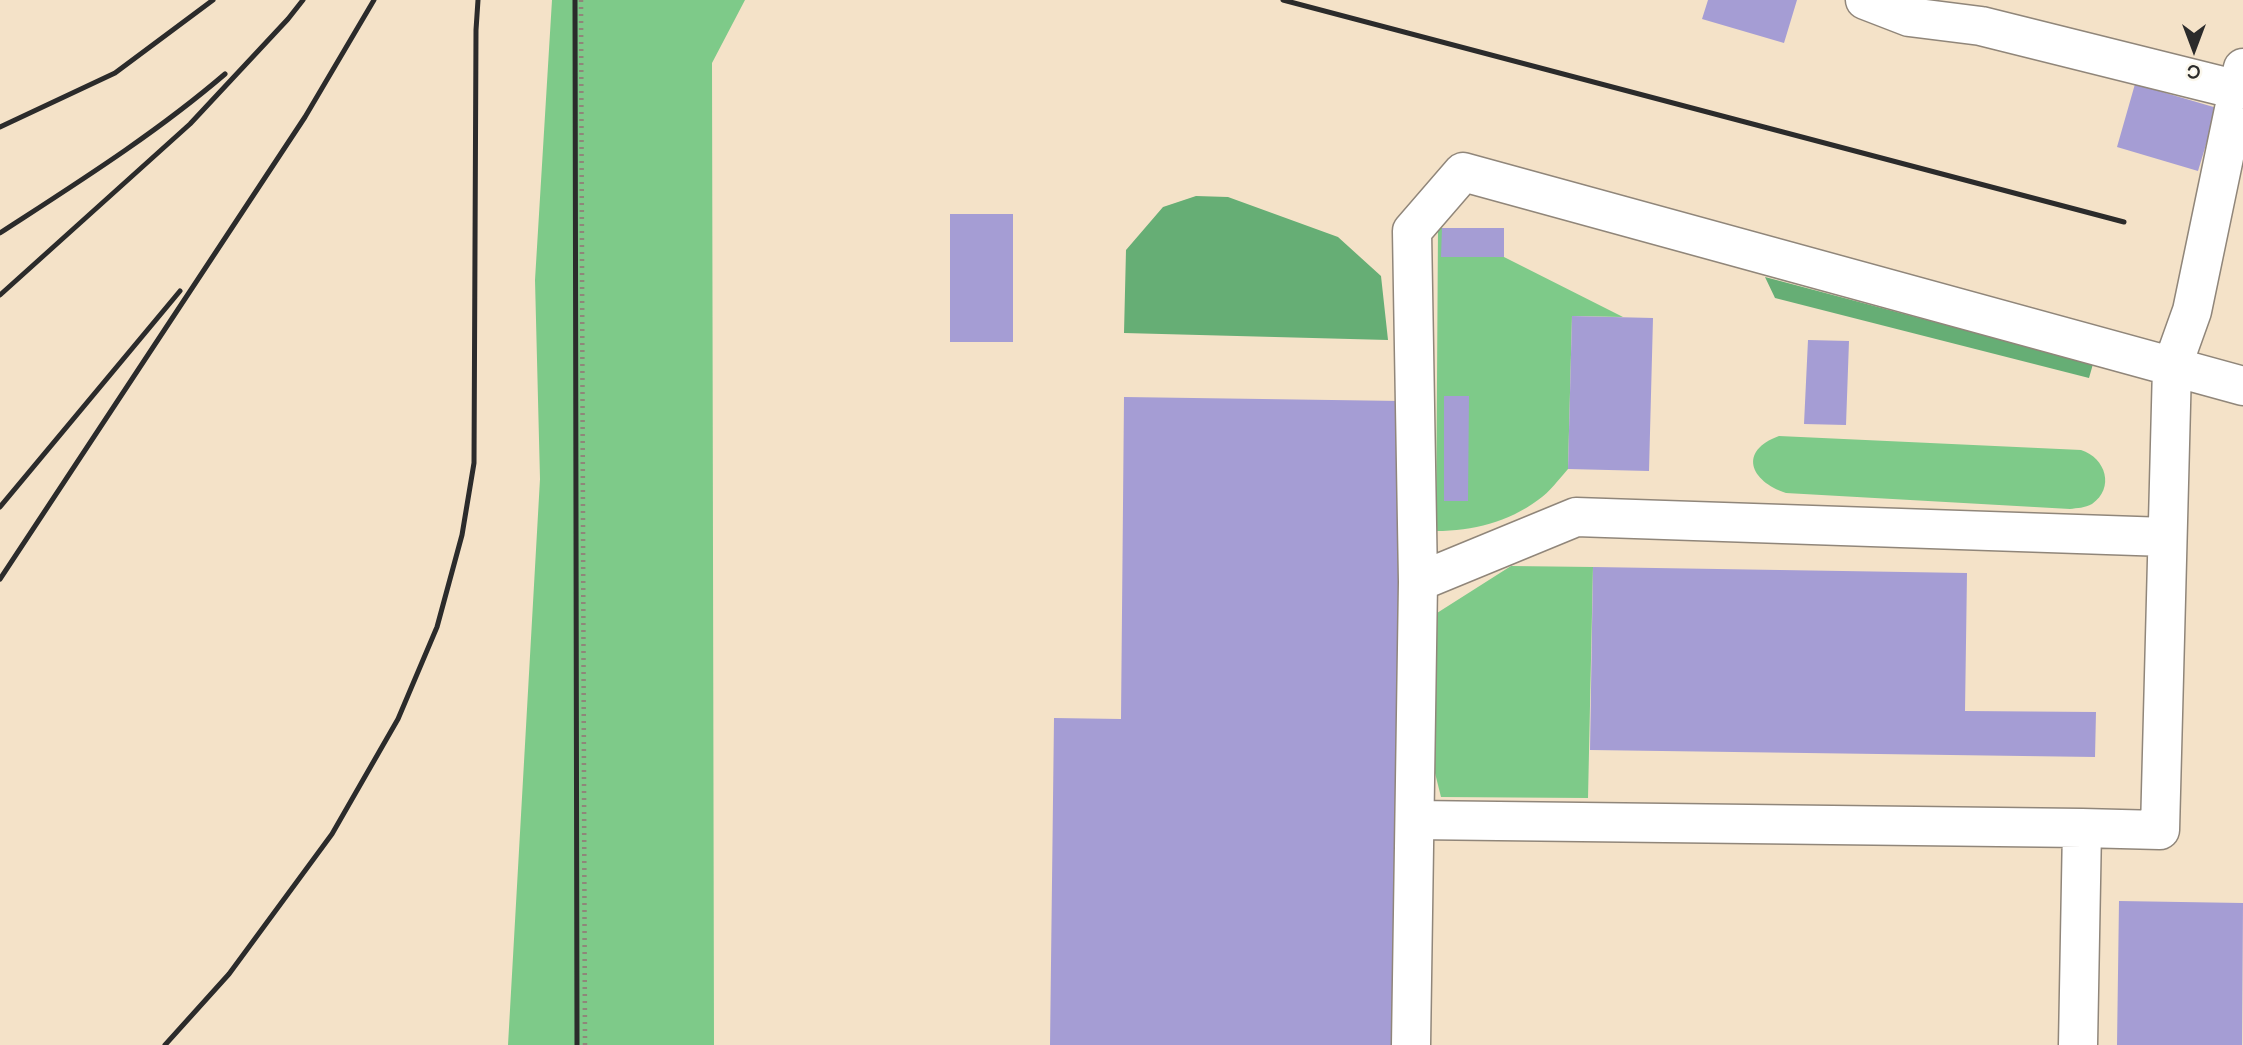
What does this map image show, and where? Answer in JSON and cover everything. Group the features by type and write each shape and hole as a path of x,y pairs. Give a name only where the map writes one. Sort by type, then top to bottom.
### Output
{"lane":[{"path":"1415,820 2160,830 2172,366 2192,311 2241,79 1981,26 1909,17 1864,0"},
{"path":"1411,1045 1418,582 1412,231 1463,172 2243,387"},
{"path":"1418,582 1576,517 2166,537"},
{"path":"2078,1045 2082,828"}],"path":[{"path":"581,0 585,1045"}],"green space":[{"path":"552,0 745,0 712,63 714,1045 508,1045 540,479 535,280"},
{"path":"1196,196 1228,197 1338,237 1381,276 1388,340 1124,333 1126,250 1163,207"},
{"path":"1438,228 1504,228 1504,257 1623,317 1572,316 1568,469 1542,497 1515,514 1477,527 1436,531"},
{"path":"1765,277 2093,364 2089,378 1775,298"},
{"path":"1779,436 2081,450 2090,454 2102,466 2104,490 2092,504 2070,509 1786,493 1764,481 1754,466 1754,457 1758,450 1766,442"},
{"path":"1511,566 1593,567 1588,798 1441,797 1433,765 1437,613"}],"building":[{"path":"1708,0 1797,0 1784,43 1702,19"},
{"path":"2135,84 2217,108 2198,171 2117,147"},
{"path":"950,214 1013,214 1013,342 950,342"},
{"path":"1442,228 1504,228 1504,257 1441,257"},
{"path":"1572,316 1653,318 1649,471 1568,469"},
{"path":"1808,340 1849,341 1846,425 1804,424"},
{"path":"1444,396 1469,396 1468,501 1444,501"},
{"path":"1124,397 1401,401 1394,1045 1050,1045 1054,718 1121,719"},
{"path":"1593,567 1967,573 1965,711 2096,712 2095,757 1590,750"},
{"path":"2119,901 2243,903 2242,1045 2117,1045"}],"railway":[{"path":"0,127 115,73 213,0"},
{"path":"0,295 190,124 303,0"},
{"path":"0,579 305,117 374,0"},
{"path":"165,1045 229,974 332,834 398,719 437,627 462,535 474,463 478,0"},
{"path":"575,0 577,1045"},
{"path":"1283,0 2124,222"},
{"path":"0,233 87,177 225,74"},
{"path":"0,507 180,291"}]}
